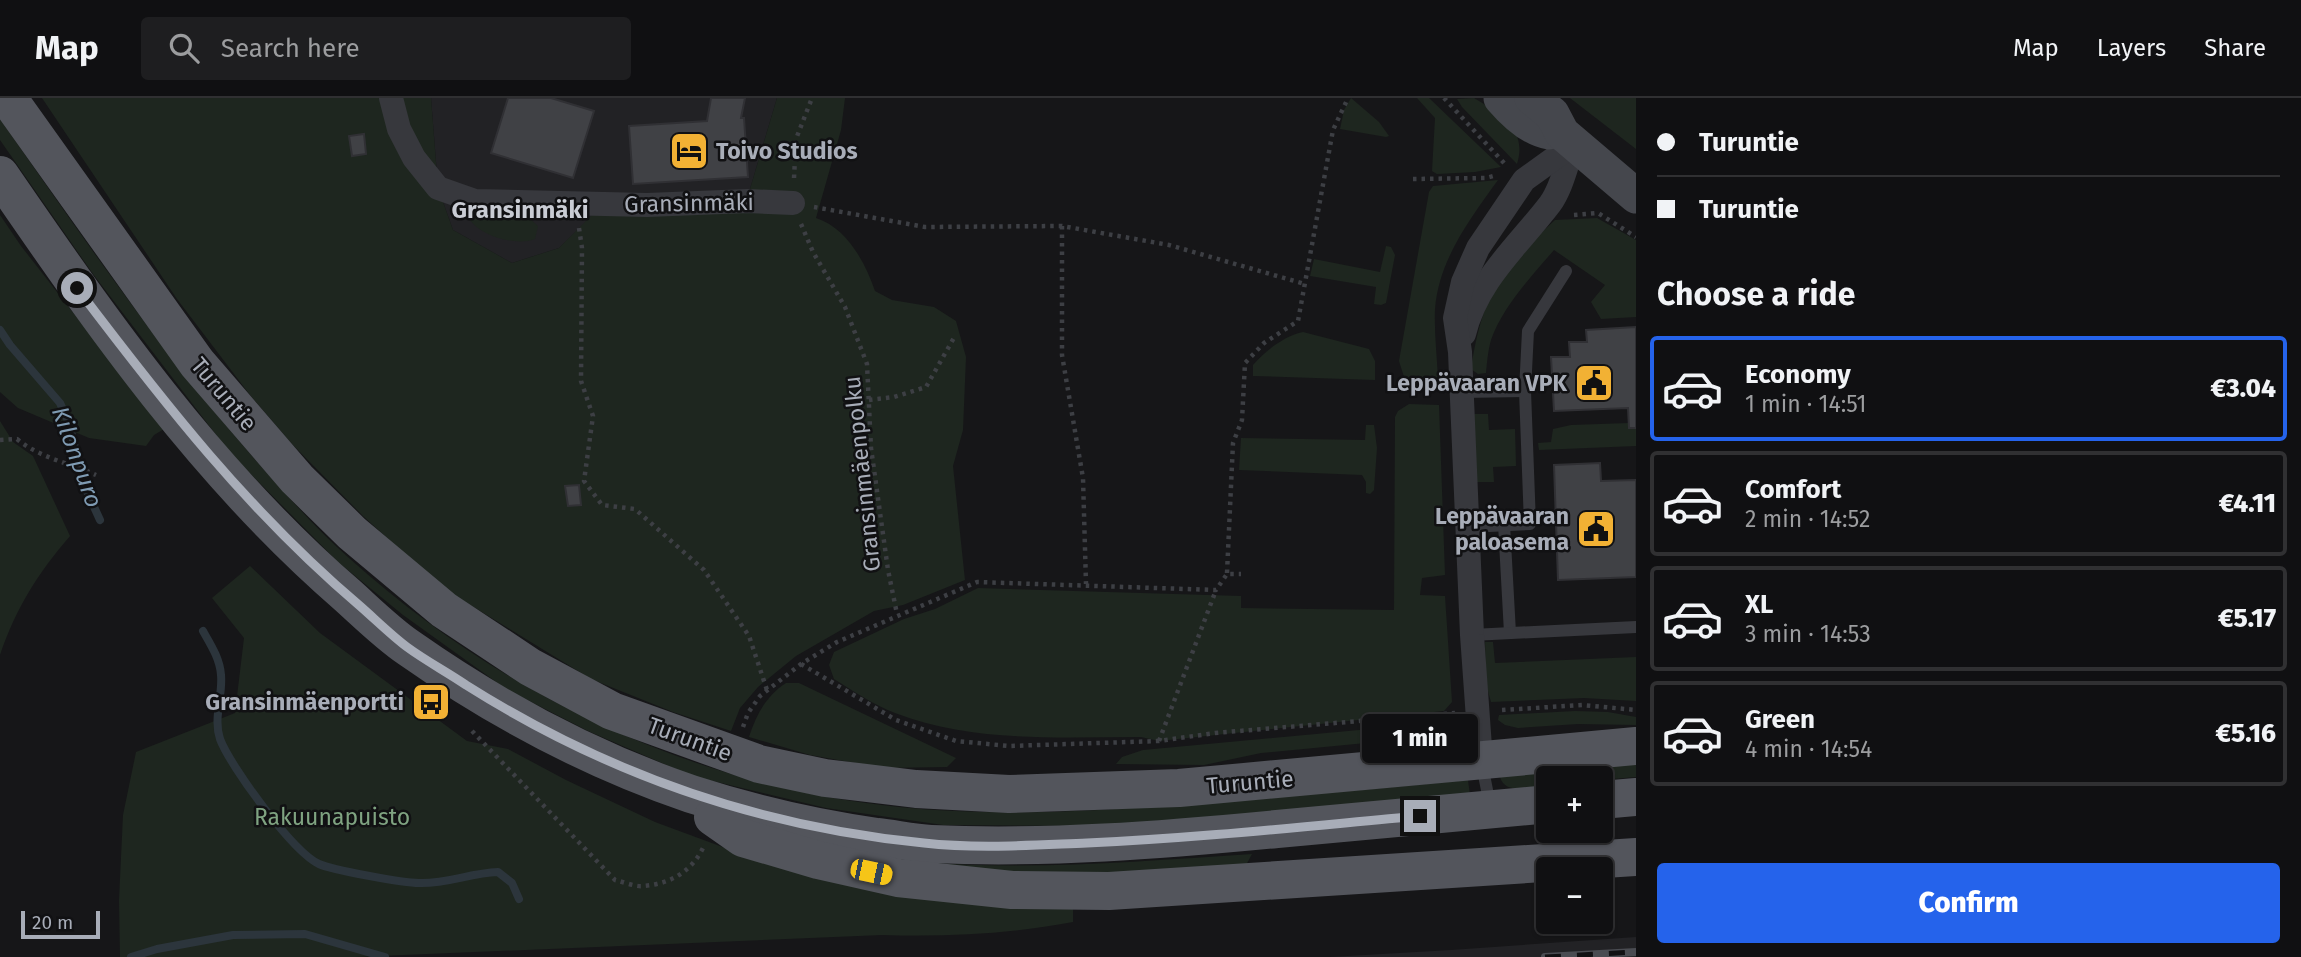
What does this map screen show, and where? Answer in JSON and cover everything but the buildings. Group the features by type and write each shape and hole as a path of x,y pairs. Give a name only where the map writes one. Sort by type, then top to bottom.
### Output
{"main road":[{"name":"Turuntie","path":"8,98 197,363 297,479 352,533 443,610 530,667 612,711 759,764 825,778 916,789 1009,794 1178,788 1636,746"},
{"path":"0,175 77,288 157,394 218,467 310,564 406,646 512,713 589,754 668,786 742,811 818,829 928,844 1042,845 1159,840 1536,805"},
{"path":"668,786 743,838 898,878 1012,890 1109,891 1636,857"},
{"path":"1613,799 1636,797"}],"street":[{"name":"Gransinmäki","path":"391,98 399,129 414,158 438,188 475,201 647,205 748,201 793,203"},
{"path":"1501,98 1522,118 1540,130 1568,138"},
{"path":"1532,98 1552,114 1568,138 1636,196"},
{"path":"1481,761 1472,635 1460,352 1455,318 1463,282 1478,248 1524,180 1568,138"},
{"path":"1460,352 1468,320 1483,289 1500,262 1552,201 1568,138"}],"lane":[{"path":"1468,527 1530,524 1525,391 1528,331 1566,271"},
{"path":"1461,392 1525,391"},
{"path":"1504,524 1510,633"},
{"path":"1472,635 1636,627"},
{"path":"1481,761 1491,810"}],"path":[{"name":"Gransinmäenpolku","path":"812,98 796,139 793,203 813,252 845,307 867,364 871,448 897,614"},
{"path":"1159,741 1216,590 1227,574 1233,443 1242,420 1245,363 1264,343 1298,321 1333,130 1348,98"},
{"path":"1413,178 1486,178 1499,175"},
{"path":"577,203 582,248 581,381 593,416 584,481 602,505 635,509 704,570 749,636 766,690"},
{"path":"793,203 925,227 1062,226 1169,244 1305,284"},
{"path":"1062,226 1062,355 1083,478 1086,584"},
{"path":"869,400 894,397 926,387 955,336"},
{"path":"0,440 18,439 39,455 96,475"},
{"path":"1227,574 1241,574"},
{"path":"741,732 748,713 766,690 801,663 837,642 897,614 977,582 1216,590"},
{"path":"801,663 896,720 956,741 1009,746 1159,741 1215,733 1477,711 1582,705 1636,710"},
{"path":"472,731 615,880 641,887 679,877 696,862 706,842"}],"shaded area":[{"path":"431,98 777,98 750,189 595,213 559,248 512,263 453,230 438,188"},
{"path":"1636,937 1636,957 1330,957 1451,950"}],"green space":[{"path":"42,98 431,98 438,188 453,230 512,263 559,248 594,213 750,189 777,98 845,98 841,130 816,218 846,238 860,258 875,291 892,300 934,307 956,321 966,357 963,430 953,466 965,580 903,605 874,611 796,656 758,687 740,708 731,731 673,712 591,679 441,587 363,516 292,444 250,395 177,299"},
{"path":"1351,98 1379,122 1389,136 1340,129 1344,110"},
{"path":"1417,98 1429,98 1501,167 1475,172 1437,174 1432,171 1435,118"},
{"path":"1474,98 1502,117 1515,132 1519,141 1517,164 1457,99"},
{"path":"1570,98 1636,98 1636,149"},
{"path":"0,119 60,206 185,375 252,456 323,534 408,607 470,652 536,692 604,726 675,756 748,779 823,796 899,807 980,812 1102,810 1468,780 1470,795 1230,818 1083,826 943,825 826,808 692,776 588,731 506,689 403,615 338,562 230,453 93,274 0,140"},
{"path":"1498,180 1458,240 1443,273 1435,309 1438,379 1411,382 1405,380 1399,361 1429,192 1433,186"},
{"path":"470,209 529,218 538,226 535,239 506,240 486,233 470,221 466,213"},
{"path":"0,215 21,246 164,429 154,435 146,446 89,438 18,408 0,392"},
{"path":"1597,218 1636,240 1636,317 1601,319 1591,302 1605,285 1554,250 1518,292 1496,327 1488,352 1486,373 1478,374 1471,369 1488,301 1500,277 1513,260 1555,220"},
{"path":"1386,246 1391,247 1395,255 1386,303 1381,305 1374,304 1376,287 1310,276 1314,259 1380,272"},
{"path":"1303,332 1369,349 1375,361 1375,380 1253,376 1253,365 1263,354 1282,341"},
{"path":"1409,404 1439,405 1445,575 1422,578 1420,595 1445,596 1452,702 1444,711 1159,741 1141,737 1016,736 985,734 925,723 879,706 834,679 829,665 834,652 978,588 1241,596 1241,608 1394,610 1395,417 1398,411"},
{"path":"1474,414 1488,414 1489,430 1515,429 1516,466 1493,467 1494,482 1476,482"},
{"path":"0,421 13,442 33,456 70,536 29,592 0,655"},
{"path":"1629,423 1636,428 1636,446 1539,450 1538,443 1551,442 1553,429 1571,425"},
{"path":"1366,425 1374,425 1377,448 1374,490 1370,494 1366,493 1366,482 1362,475 1239,470 1241,438 1365,440"},
{"name":"Rakuunapuisto","path":"250,566 320,633 467,741 508,749 655,822 728,849 1073,897 1073,922 1001,932 930,936 882,935 356,957 120,957 119,900 123,815 136,752 235,713 244,638 212,598"},
{"path":"1485,642 1493,642 1495,663 1636,657 1636,701 1584,698 1491,702 1486,684"},
{"path":"786,683 799,683 956,758 947,767 883,768 810,755 749,737 763,707"},
{"path":"1608,712 1636,717 1636,725 1578,724 1518,728 1498,720 1499,715"},
{"path":"1456,721 1447,730 1428,737 1261,753 1204,765 1116,764 1122,757 1143,750"},
{"path":"1636,764 1636,777 1613,779 1613,766"},
{"path":"1536,774 1536,787 1508,787 1500,777"},
{"path":"1252,854 1245,867 1075,882 922,862 1046,865"}],"waterway":[{"name":"Kilonpuro","path":"0,330 60,403 69,423 84,485 100,520"},
{"name":"Kilonpuro","path":"203,631 215,652 220,669 217,723 226,752 264,807 308,856 319,864 338,869 411,882 439,882 498,872 512,883 519,899"},
{"path":"131,957 157,949 233,935 305,934 385,957"}],"railway":[{"path":"1545,957 1636,952"}],"place":[{"name":"Toivo Studios","path":"689,151"},
{"name":"Leppävaaran VPK","path":"1594,383"},
{"name":"Leppävaaran paloasema","path":"1596,529"},
{"name":"Gransinmäenportti","path":"431,702"}],"district":[{"name":"Gransinmäki","path":"520,210"}],"route":[{"path":"77,288 157,394 218,467 310,564 406,646 512,713 589,754 668,786 742,811 818,829 928,844 1042,845 1159,840 1420,816"}]}
